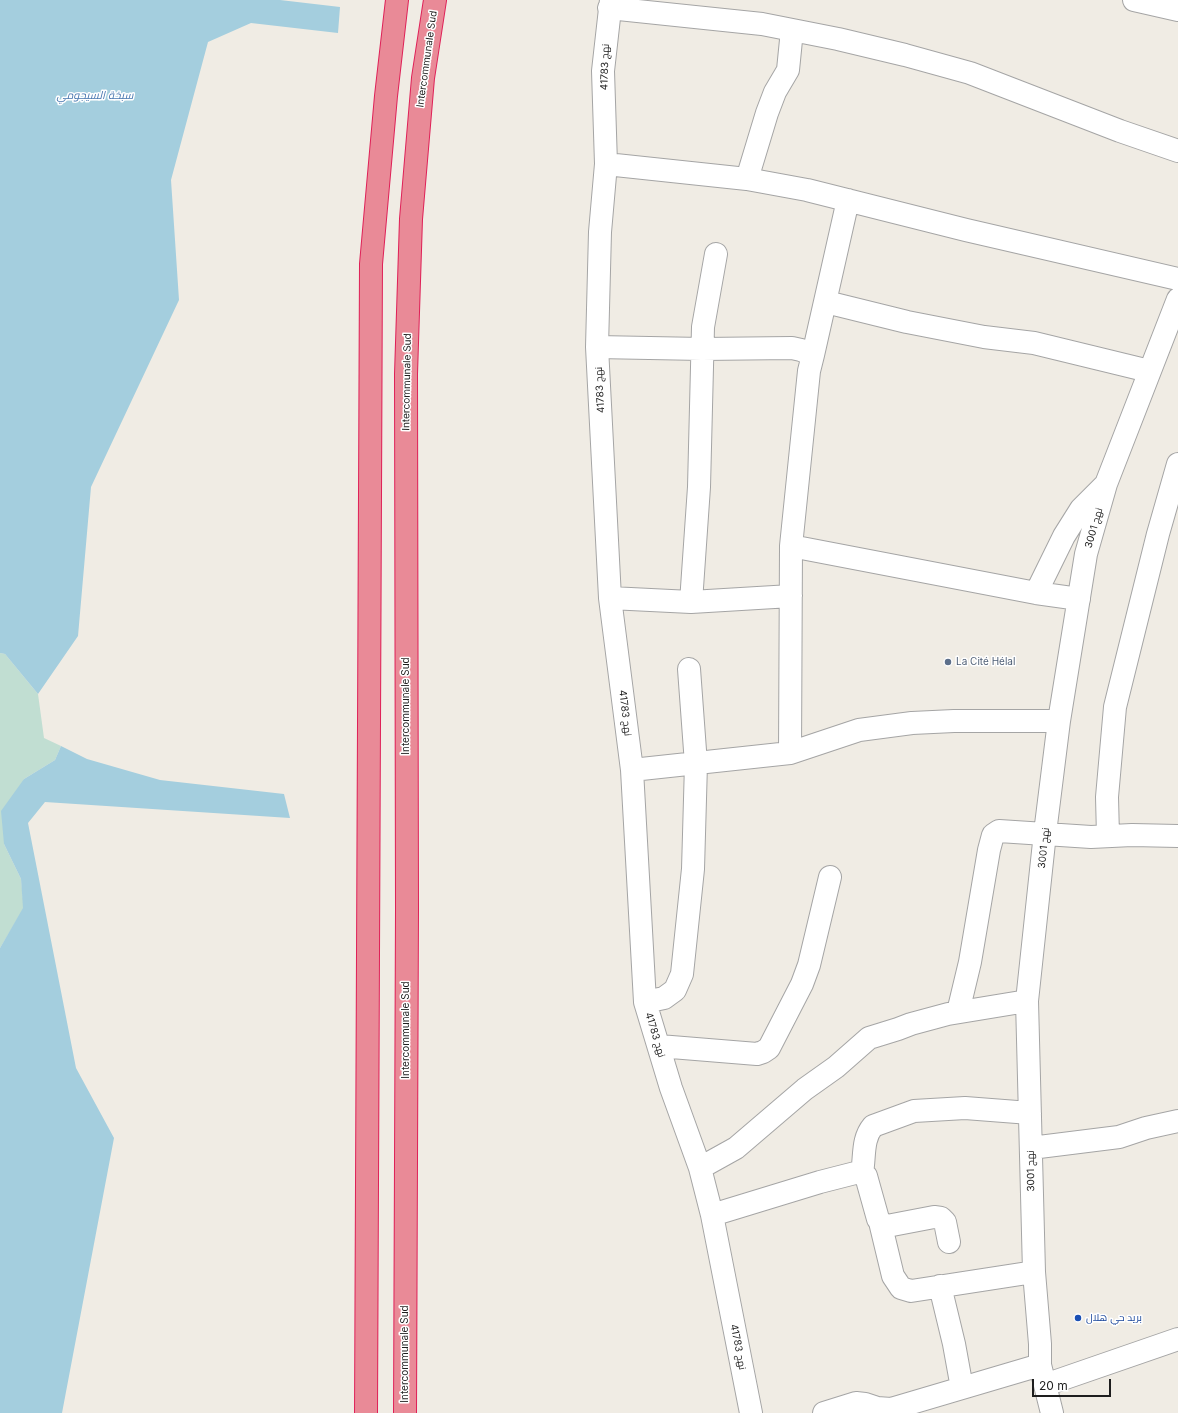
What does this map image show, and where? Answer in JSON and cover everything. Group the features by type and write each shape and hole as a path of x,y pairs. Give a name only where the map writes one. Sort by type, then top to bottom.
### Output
{"highway":[{"path":"366,1413 371,264 396,0"},
{"name":"Intercommunale Sud","path":"405,1413 407,917 406,374 411,219 423,78 434,0"}],"street":[{"path":"1134,0 1178,10"},
{"path":"610,4 747,23 845,40 970,73 1120,131 1178,151"},
{"name":"نهج 41783","path":"610,4 603,71 606,164 600,232 597,347 610,598 632,770 646,1002 671,1088 700,1168 712,1215 751,1413"},
{"path":"747,179 767,113 775,92 788,70 792,30"},
{"path":"606,164 747,179 807,190 974,232 1178,279"},
{"path":"790,753 791,546 809,371 826,302 848,200"},
{"path":"691,602 699,487 703,327 716,254"},
{"name":"نهج 3001","path":"1052,1413 1043,1375 1034,1272 1028,1001 1045,833 1059,721 1086,554 1106,484 1150,371 1171,335 1178,299"},
{"path":"826,302 907,322 984,337 1034,343 1150,371"},
{"path":"597,347 702,349 792,348 813,354"},
{"path":"1108,836 1108,797 1115,707 1158,534 1178,464"},
{"path":"1036,593 1064,536 1081,509 1106,484"},
{"path":"791,546 1036,593 1079,599"},
{"path":"610,598 691,602 791,596"},
{"path":"646,1002 664,998 676,990 682,974 693,869 696,764 689,669"},
{"path":"632,770 790,753 859,730 912,723 954,721 1059,721"},
{"path":"958,1012 970,962 989,850 993,835 999,831 1091,837 1132,835 1178,836"},
{"path":"659,1046 756,1054 769,1048 802,984 809,965 830,877"},
{"path":"700,1168 736,1148 805,1089 836,1067 869,1038 911,1024 958,1012 1028,1001"},
{"path":"862,1173 865,1159 865,1138 873,1126 914,1111 965,1108 1030,1113"},
{"path":"1031,1148 1119,1137 1146,1128 1178,1121"},
{"path":"712,1215 820,1182 859,1172 866,1176 880,1222 893,1276 901,1288 911,1292 940,1286 1034,1272"},
{"path":"880,1222 886,1226 934,1216 938,1217 945,1222 950,1242"},
{"path":"940,1286 954,1344 962,1388"},
{"path":"824,1413 856,1404 885,1410 962,1388 1043,1375 1178,1339 1178,1335"}],"green space":[{"path":"0,653 5,654 38,694 44,738 61,746 55,760 24,779 4,844 21,879 24,908 0,948"}],"water":[{"name":"سبخة السيجومي","path":"0,0 280,0 340,7 338,33 251,23 208,42 171,180 179,300 91,487 78,636 38,694 5,654 0,653"},
{"path":"61,746 87,759 160,780 284,794 290,818 45,802 28,823 76,1068 114,1138 62,1413 0,1413 0,948 23,908 21,879 4,844 1,811 24,779 55,760"}],"place":[{"name":"La Cité Hélal","path":"948,662"},
{"name":"بريد حي هلال","path":"1078,1318"}]}
